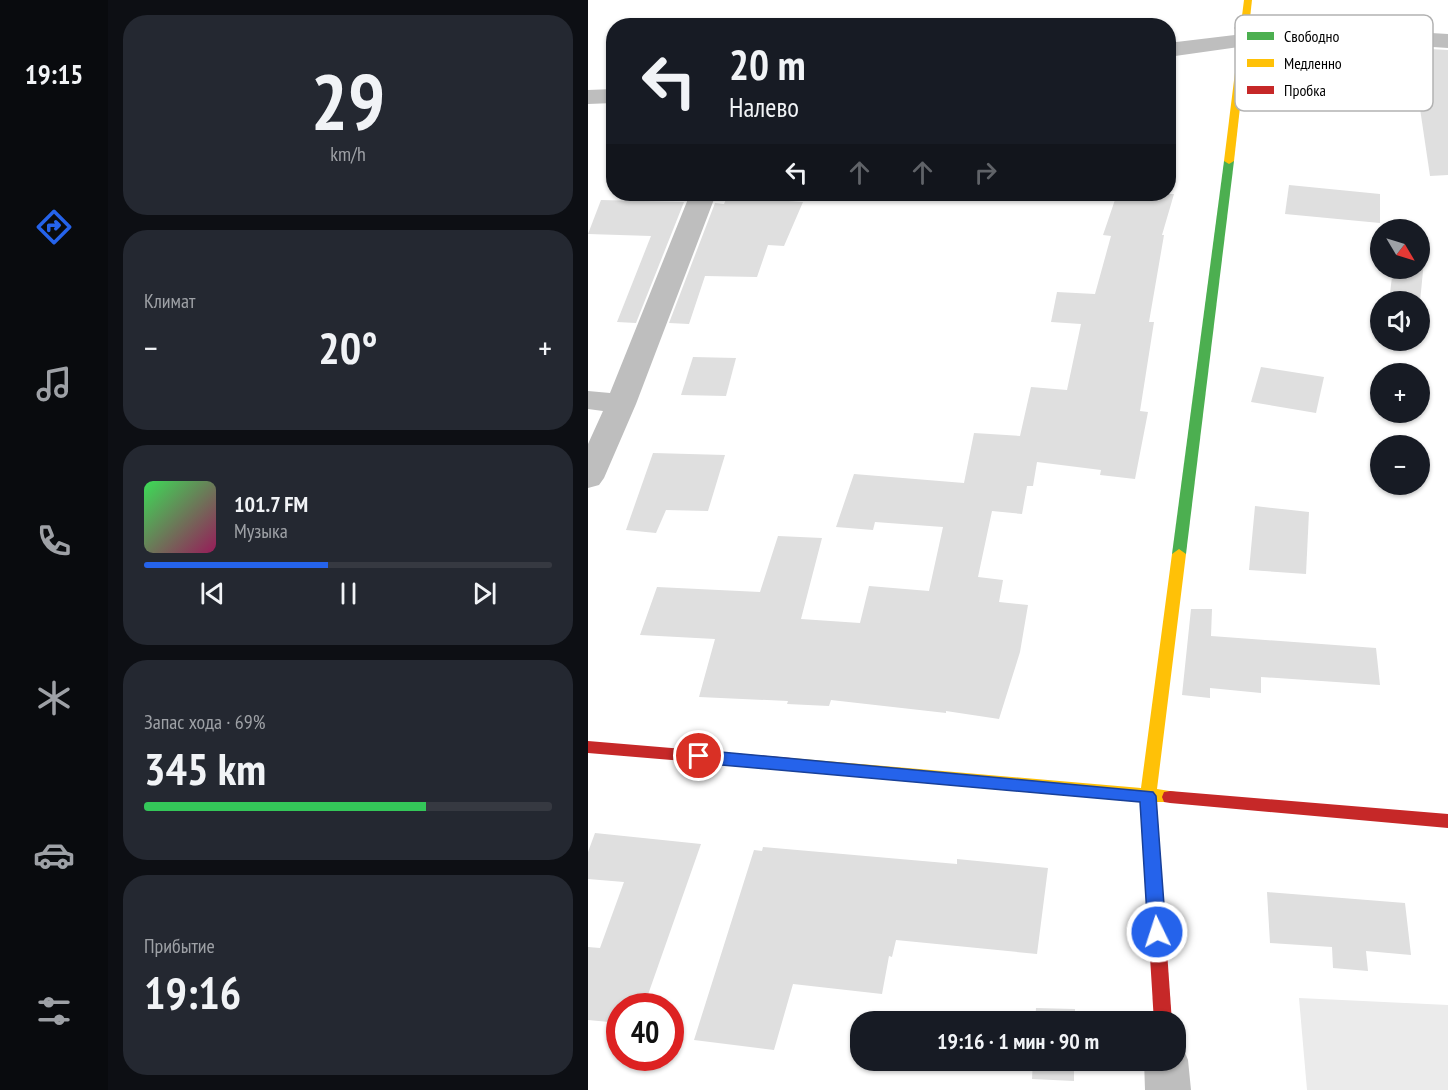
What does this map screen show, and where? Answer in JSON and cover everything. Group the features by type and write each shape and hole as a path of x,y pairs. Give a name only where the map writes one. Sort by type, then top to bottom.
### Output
{"street":[{"path":"1247,15 1248,0"},
{"path":"1176,48 1235,36"},
{"path":"1433,40 1448,41"},
{"path":"588,97 606,96"},
{"path":"1162,1011 1148,796 1235,111"},
{"path":"588,478 621,404 700,201"},
{"path":"588,400 621,404"},
{"path":"588,747 1448,821"},
{"path":"1167,1071 1168,1090"}],"shaded area":[{"path":"1299,998 1448,1005 1448,1090 1307,1090"}],"building":[{"path":"1433,49 1448,50 1448,175 1430,176 1420,111 1433,111"},
{"path":"1289,185 1380,194 1380,219 1370,219 1370,222 1285,214"},
{"path":"601,200 684,202 636,323 617,322 651,236 588,234"},
{"path":"725,201 803,202 784,246 768,245 757,277 705,276 689,324 669,323 715,203 724,204"},
{"path":"1115,201 1172,201 1162,235 1164,235 1149,322 1154,322 1140,411 1148,412 1135,479 1100,475 1101,470 1037,462 1033,486 1027,486 1022,514 992,511 978,577 1003,580 999,602 1028,605 1020,652 999,719 946,711 946,713 831,700 829,706 787,704 788,701 699,697 715,639 640,635 657,587 760,592 778,536 822,538 801,619 860,623 869,586 929,591 943,527 875,522 873,530 836,527 854,474 964,483 974,433 1020,436 1031,387 1067,390 1081,324 1051,322 1057,292 1095,294 1111,236 1103,235"},
{"path":"1392,279 1422,279 1421,291 1390,291"},
{"path":"693,357 736,358 726,396 681,395"},
{"path":"1261,367 1324,377 1316,413 1251,402"},
{"path":"653,453 725,455 708,511 666,510 656,533 626,530"},
{"path":"1255,506 1309,512 1306,574 1249,570"},
{"path":"1191,609 1212,609 1211,636 1376,648 1380,685 1261,677 1261,693 1210,688 1210,698 1182,695"},
{"path":"595,833 701,844 649,993 606,993 606,1022 588,1020 588,947 600,948 624,882 588,879 588,852"},
{"path":"763,847 957,864 957,859 1048,868 1037,954 896,940 892,957 889,956 882,994 793,984 774,1050 694,1040 754,850 762,851"},
{"path":"1267,892 1405,903 1411,955 1366,951 1368,971 1333,968 1332,947 1270,943"},
{"path":"1036,1008 1075,1009 1075,1011 1036,1011"},
{"path":"1032,1071 1074,1071 1074,1081 1032,1079"}],"traffic: fast":[{"path":"1179,554 1229,161"}],"traffic: slow":[{"path":"1246,15 1248,0"},
{"path":"1229,161 1235,110"},
{"path":"1149,809 1148,797 1179,554"},
{"path":"791,764 1170,797"}],"traffic: jam":[{"path":"588,747 791,764"},
{"path":"1170,797 1448,821"},
{"path":"1149,809 1162,1011"}],"route":[{"path":"699,756 1148,796 1157,932"}]}
